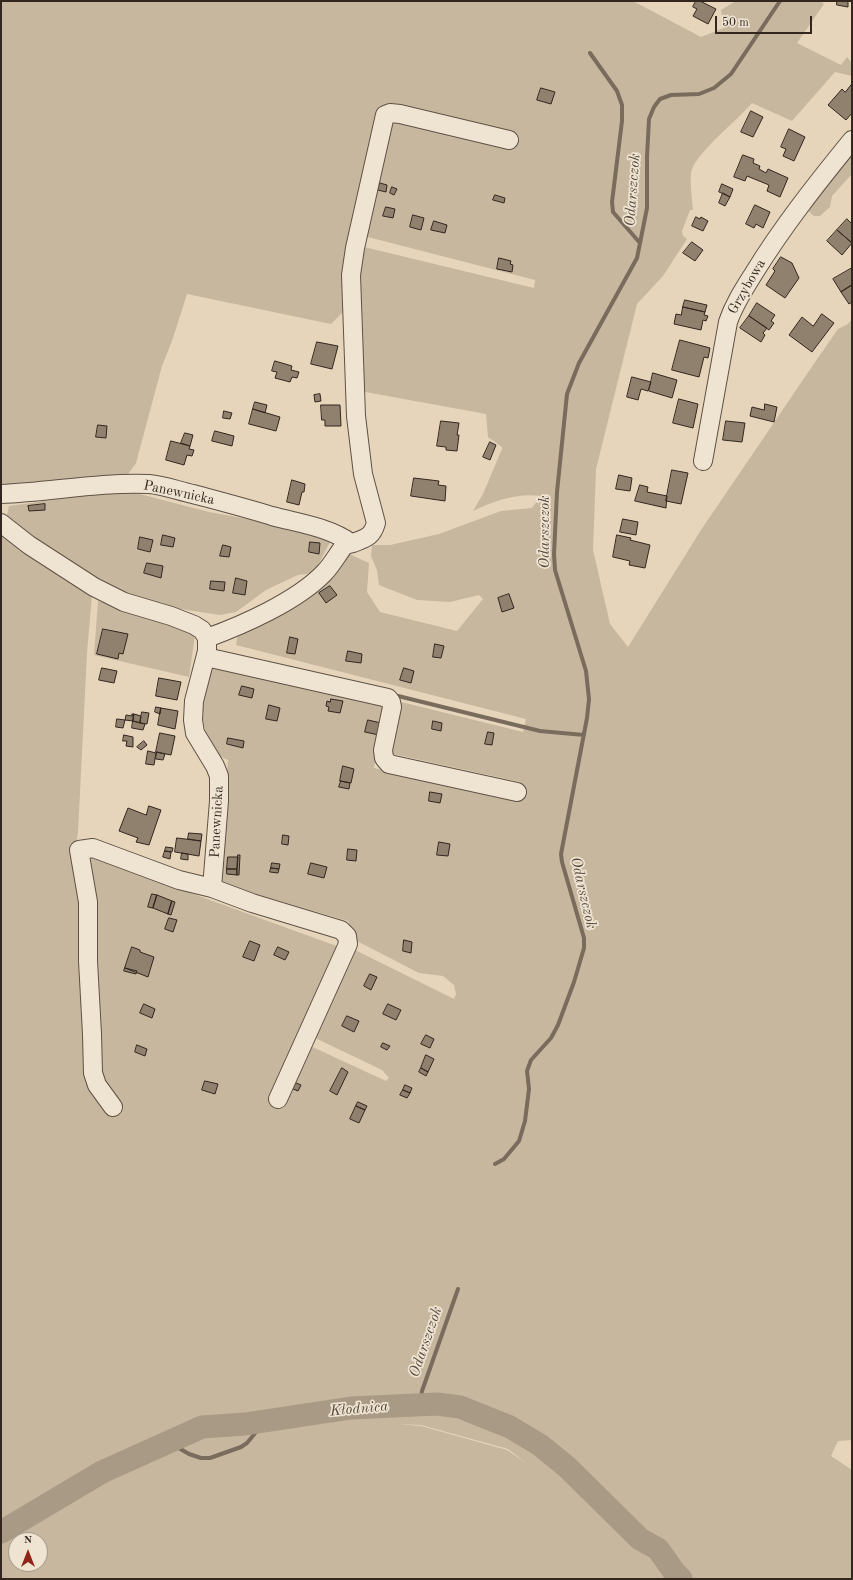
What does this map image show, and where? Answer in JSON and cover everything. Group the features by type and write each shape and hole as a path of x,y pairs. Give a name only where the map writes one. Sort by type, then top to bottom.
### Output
{"street":[{"path":"1,523 29,546 94,586 124,602 171,616 194,625 202,630 206,638 251,620 313,584 325,572 346,545 360,540 374,531 376,523 363,474 356,416 351,275 355,248 385,115 390,113 400,114 509,140"},
{"name":"Grzybowa","path":"703,461 728,322 732,309 765,255 788,222 852,140"},
{"name":"Panewnicka","path":"1,494 81,486 151,484 320,529 343,537 360,540"},
{"name":"Panewnicka","path":"206,638 208,651 194,701 193,720 195,733 215,766 219,776 219,801 212,888"},
{"path":"206,657 388,698 392,707 384,750 384,758 389,764 517,792"},
{"path":"113,1107 97,1085 92,1068 92,1034 88,961 88,902 79,850 93,848 179,880 212,888 259,905 342,930 347,936 348,944 278,1099"}],"shaded area":[{"path":"1,1 633,1 701,37 724,28 721,10 736,1 821,1 824,4 797,43 841,65 847,57 852,63 852,76 835,72 792,121 752,103 717,137 694,165 691,173 693,210 690,210 682,231 683,236 687,239 663,276 637,304 596,469 593,550 610,624 628,647 701,530 809,371 838,329 848,324 852,319 852,1440 838,1441 831,1456 852,1470 852,1579 1,1579 1,532 92,595 87,653 78,832 75,851 98,1079 89,853 144,876 342,948 306,1044 386,1081 389,1078 382,1070 311,1036 351,948 454,999 456,994 454,985 443,976 419,973 357,941 348,921 219,883 228,760 216,755 209,747 203,720 201,705 212,663 384,704 374,768 517,799 520,782 389,753 397,701 523,732 526,719 236,645 237,638 241,632 347,553 369,563 367,592 380,612 457,631 483,599 479,595 450,602 417,600 379,585 377,570 371,556 372,545 390,545 439,534 501,511 532,508 541,496 532,495 514,497 489,504 473,511 483,494 502,449 502,447 488,437 486,414 360,391 356,287 360,246 534,288 535,280 364,236 393,108 343,312 331,324 187,294 172,341 162,366 136,463 124,480 1,486","holes":["397,1424 421,1425 508,1449 526,1463 507,1450 421,1426"]},
{"path":"852,154 852,174 832,196 830,207 820,216 814,216 808,211"},
{"path":"136,493 209,512 276,524 331,540 314,573 298,575 266,590 236,612 220,615 174,608 137,599 92,577 31,536 7,515 9,506 95,494"},
{"path":"98,601 155,619 195,635 189,677 94,655"}],"building":[{"path":"696,1 700,1 716,9 708,24 693,16 697,9 693,7"},
{"path":"837,1 848,1 848,7 837,5"},
{"path":"852,84 852,113 846,120 828,105 842,89 845,92"},
{"path":"541,88 555,92 551,104 537,100"},
{"path":"751,111 763,117 753,137 741,132"},
{"path":"789,129 805,137 794,161 783,156 786,149 781,147"},
{"path":"743,155 754,159 753,163 760,166 759,169 766,173 768,169 788,178 780,197 767,191 769,185 747,176 745,181 734,177"},
{"path":"380,183 387,185 386,192 378,190"},
{"path":"722,184 733,189 730,197 719,192"},
{"path":"392,187 397,189 394,195 390,193"},
{"path":"723,193 730,197 725,206 719,203"},
{"path":"495,195 505,198 504,203 493,200"},
{"path":"755,205 770,212 763,228 756,224 754,228 746,224"},
{"path":"386,207 395,209 393,218 383,216"},
{"path":"413,215 424,218 421,230 410,227"},
{"path":"696,217 700,219 701,217 708,221 703,231 692,226"},
{"path":"847,219 852,224 852,243 837,230"},
{"path":"434,221 447,225 445,233 431,230"},
{"path":"837,230 852,243 842,255 827,241"},
{"path":"692,242 703,250 695,261 683,253"},
{"path":"781,257 792,263 799,278 785,298 766,285 775,271 773,269"},
{"path":"499,258 511,261 510,264 513,265 512,272 497,269"},
{"path":"852,268 852,285 841,292 833,279"},
{"path":"852,285 852,302 849,304 841,292"},
{"path":"685,300 707,305 705,312 683,307"},
{"path":"757,303 775,315 771,321 774,323 769,330 749,316"},
{"path":"683,307 705,312 704,315 708,316 706,321 703,320 701,330 674,324 676,314 681,315"},
{"path":"822,314 834,323 812,352 789,335 802,317 813,326"},
{"path":"749,316 767,328 763,333 765,335 761,342 740,328"},
{"path":"680,340 710,348 708,358 704,357 699,377 672,370"},
{"path":"317,342 338,346 332,369 311,364"},
{"path":"275,361 292,366 291,370 299,372 297,378 292,377 290,382 275,378 277,372 272,371"},
{"path":"653,373 677,380 672,398 649,391"},
{"path":"632,377 651,382 648,391 641,389 638,400 627,397"},
{"path":"320,394 321,401 315,402 314,395"},
{"path":"679,399 698,404 693,428 673,423"},
{"path":"255,402 267,405 265,413 253,409"},
{"path":"765,404 777,407 774,422 750,416 752,407 764,410"},
{"path":"321,405 340,405 341,426 325,426 325,420 322,420"},
{"path":"253,409 280,417 276,431 249,424"},
{"path":"224,411 232,413 230,419 223,418"},
{"path":"441,421 459,423 457,451 446,450 446,447 437,446"},
{"path":"726,421 745,423 742,442 723,440"},
{"path":"98,425 107,426 106,438 96,437"},
{"path":"215,431 234,436 232,446 212,441"},
{"path":"185,433 193,435 190,446 181,443"},
{"path":"171,441 190,446 189,449 194,450 192,456 187,455 184,465 166,460"},
{"path":"490,442 496,445 490,460 483,457"},
{"path":"672,470 688,473 681,504 666,501"},
{"path":"619,475 632,478 630,491 616,489"},
{"path":"414,478 439,481 438,485 446,486 445,501 411,496"},
{"path":"292,480 305,484 304,492 302,492 299,505 287,502"},
{"path":"640,485 648,487 647,492 667,496 666,508 635,501"},
{"path":"45,504 45,510 29,511 28,506"},
{"path":"623,519 638,522 636,535 620,532"},
{"path":"163,535 175,538 173,547 161,545"},
{"path":"617,535 650,545 645,568 629,565 630,561 613,557"},
{"path":"140,537 153,540 150,552 138,549"},
{"path":"310,542 320,543 319,554 309,552"},
{"path":"223,545 231,547 229,557 220,556"},
{"path":"147,563 163,566 161,578 144,573"},
{"path":"236,578 247,581 245,595 233,593"},
{"path":"211,581 225,582 224,591 210,589"},
{"path":"330,586 337,595 326,603 319,593"},
{"path":"509,594 514,608 502,612 498,598"},
{"path":"103,629 128,634 123,654 119,653 118,659 97,654"},
{"path":"290,637 298,639 295,654 287,653"},
{"path":"435,644 444,646 441,658 433,657"},
{"path":"348,651 362,654 361,663 346,661"},
{"path":"102,668 117,671 114,683 99,680"},
{"path":"404,668 414,671 411,683 400,680"},
{"path":"159,678 181,682 177,700 156,696"},
{"path":"242,686 254,689 252,698 239,695"},
{"path":"331,699 343,701 340,713 328,711 329,707 326,706 327,701 330,702"},
{"path":"269,705 280,708 277,721 266,719"},
{"path":"156,707 161,708 160,714 155,712"},
{"path":"161,708 178,711 175,729 158,725"},
{"path":"142,712 149,713 147,724 140,723"},
{"path":"132,714 134,714 133,721 125,720 126,715 132,716"},
{"path":"134,714 141,716 140,723 133,721"},
{"path":"117,719 125,720 123,728 116,727"},
{"path":"368,720 381,723 379,735 365,732"},
{"path":"133,721 145,724 143,730 132,728"},
{"path":"433,721 442,723 441,731 432,729"},
{"path":"488,732 494,733 492,745 485,744"},
{"path":"160,733 175,736 171,755 156,752"},
{"path":"124,735 133,737 133,747 126,746 127,741 123,741"},
{"path":"228,738 244,741 243,748 227,744"},
{"path":"144,741 147,745 141,750 137,747"},
{"path":"148,751 156,753 154,765 146,764"},
{"path":"157,752 165,754 163,760 156,759"},
{"path":"343,766 354,769 351,783 340,781"},
{"path":"341,781 350,783 349,789 339,787"},
{"path":"430,792 442,794 440,803 429,801"},
{"path":"149,806 161,810 149,845 136,842 138,838 119,831 128,808 146,815"},
{"path":"189,833 202,834 201,841 188,839"},
{"path":"283,835 289,836 288,845 282,844"},
{"path":"177,838 201,841 199,856 175,852"},
{"path":"439,842 450,844 448,856 437,855"},
{"path":"166,847 173,848 172,852 165,851"},
{"path":"348,849 357,850 356,861 347,860"},
{"path":"165,851 171,852 170,859 163,857"},
{"path":"182,853 188,854 188,860 181,859"},
{"path":"238,855 240,855 239,875 237,875"},
{"path":"228,857 238,857 237,869 227,869"},
{"path":"272,863 280,864 279,869 271,868"},
{"path":"311,863 327,867 324,878 308,874"},
{"path":"271,868 279,869 278,873 270,872"},
{"path":"227,869 237,869 237,875 227,874"},
{"path":"152,894 157,895 153,908 148,907"},
{"path":"157,895 172,901 168,914 153,908"},
{"path":"172,901 175,902 171,915 168,914"},
{"path":"169,918 177,920 173,932 165,929"},
{"path":"404,940 412,942 411,953 403,951"},
{"path":"250,941 260,945 254,961 243,957"},
{"path":"132,947 140,950 140,952 154,957 148,977 125,968"},
{"path":"278,947 289,952 285,960 274,955"},
{"path":"125,968 137,971 136,974 124,971"},
{"path":"370,974 377,977 371,990 364,986"},
{"path":"144,1004 155,1009 152,1018 140,1013"},
{"path":"388,1004 401,1010 396,1020 383,1014"},
{"path":"347,1016 359,1021 354,1032 342,1026"},
{"path":"426,1035 434,1039 430,1048 421,1044"},
{"path":"383,1043 390,1046 387,1050 381,1047"},
{"path":"137,1045 147,1049 145,1056 135,1052"},
{"path":"426,1055 434,1059 428,1072 421,1068"},
{"path":"342,1068 348,1072 337,1095 330,1091"},
{"path":"421,1068 428,1072 426,1076 419,1072"},
{"path":"205,1081 218,1084 215,1094 202,1090"},
{"path":"296,1083 301,1085 298,1091 293,1089"},
{"path":"405,1085 412,1088 410,1093 403,1090"},
{"path":"403,1090 410,1093 407,1098 400,1095"},
{"path":"358,1102 367,1106 365,1110 356,1106"},
{"path":"356,1106 365,1110 359,1123 350,1119"}],"waterway":[{"name":"Odarszczok","path":"495,1164 504,1159 519,1141 525,1121 529,1089 527,1071 531,1060 551,1038 558,1025 574,982 584,948 584,938 561,854 587,718 589,699 586,671 555,570 554,554 557,492 567,394 579,363 637,258 647,208 649,119 654,107 660,99 671,95 699,94 714,88 731,74 780,1"},
{"path":"590,53 617,91 622,105 622,121 612,202 613,212 640,243"},
{"path":"394,695 540,731 584,735"},
{"name":"Odarszczok","path":"420,1404 422,1391 458,1289"},
{"name":"Kłodnica","path":"1,1532 102,1472 202,1427 245,1424 351,1408 437,1404 460,1407 510,1427 540,1445 567,1467 640,1539 658,1549 681,1579"},
{"path":"172,1440 177,1447 189,1454 201,1458 210,1458 241,1447 247,1443 265,1421"}]}
